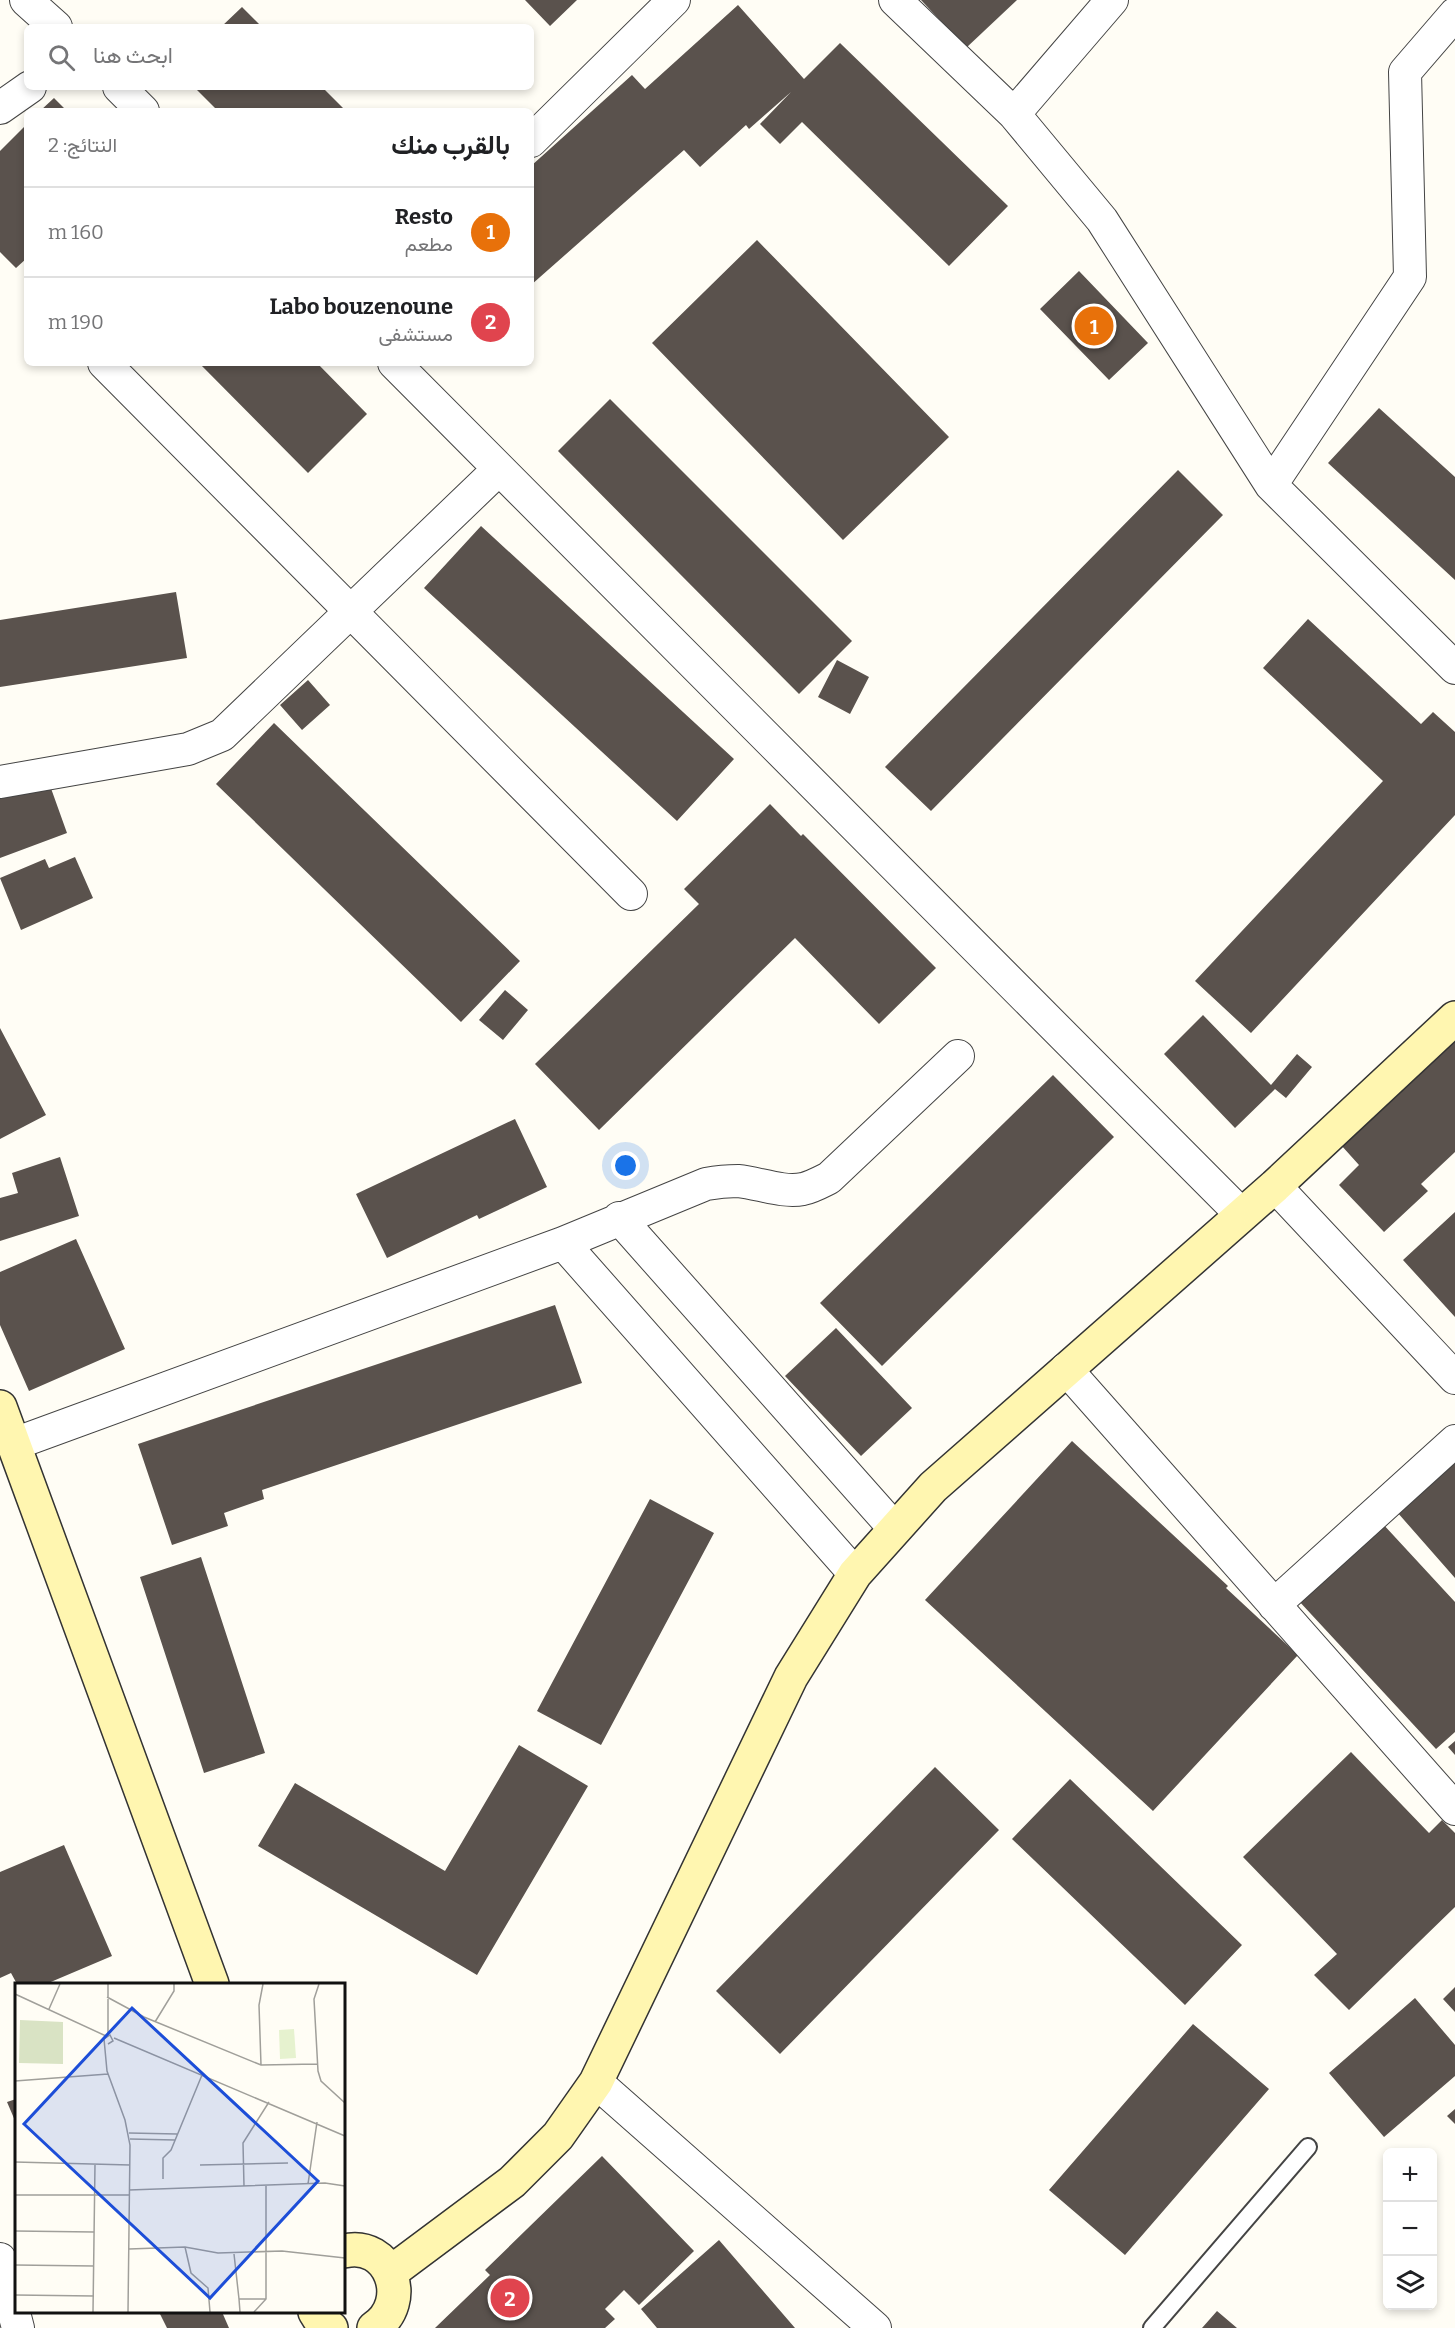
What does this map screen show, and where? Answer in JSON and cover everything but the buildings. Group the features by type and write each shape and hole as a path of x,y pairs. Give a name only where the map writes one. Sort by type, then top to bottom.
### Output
{"street":[{"path":"26,0 53,24"},
{"path":"534,138 674,0"},
{"path":"895,0 1014,114 1102,220 1271,485 1455,668"},
{"path":"1014,114 1112,0"},
{"path":"1271,485 1410,277 1405,72 1455,14"},
{"path":"0,108 26,90"},
{"path":"122,90 140,108"},
{"path":"107,366 631,894"},
{"path":"397,366 1241,1214"},
{"path":"0,783 188,749 205,744 222,735 499,469"},
{"path":"390,2273 512,2182 558,2136 596,2082 791,1677 855,1574 933,1487 1275,1186 1455,1018"},
{"path":"14,1444 563,1243 706,1184 739,1181 786,1189 802,1189 815,1185 829,1178 958,1056"},
{"path":"1275,1186 1455,1378"},
{"path":"619,1218 895,1529"},
{"path":"563,1243 855,1574"},
{"path":"1066,1369 1455,1809"},
{"path":"0,1407 212,1983"},
{"path":"1274,1605 1455,1441"},
{"path":"596,2082 875,2328"},
{"path":"345,2251 361,2250 373,2255 383,2263 394,2283 392,2306 387,2316 374,2328"},
{"path":"0,2259 18,2328"}],"lane":[{"path":"1152,2328 1308,2147"}],"place":[{"name":"Resto","path":"1094,326"},
{"name":"Labo bouzenoune","path":"510,2298"}]}
